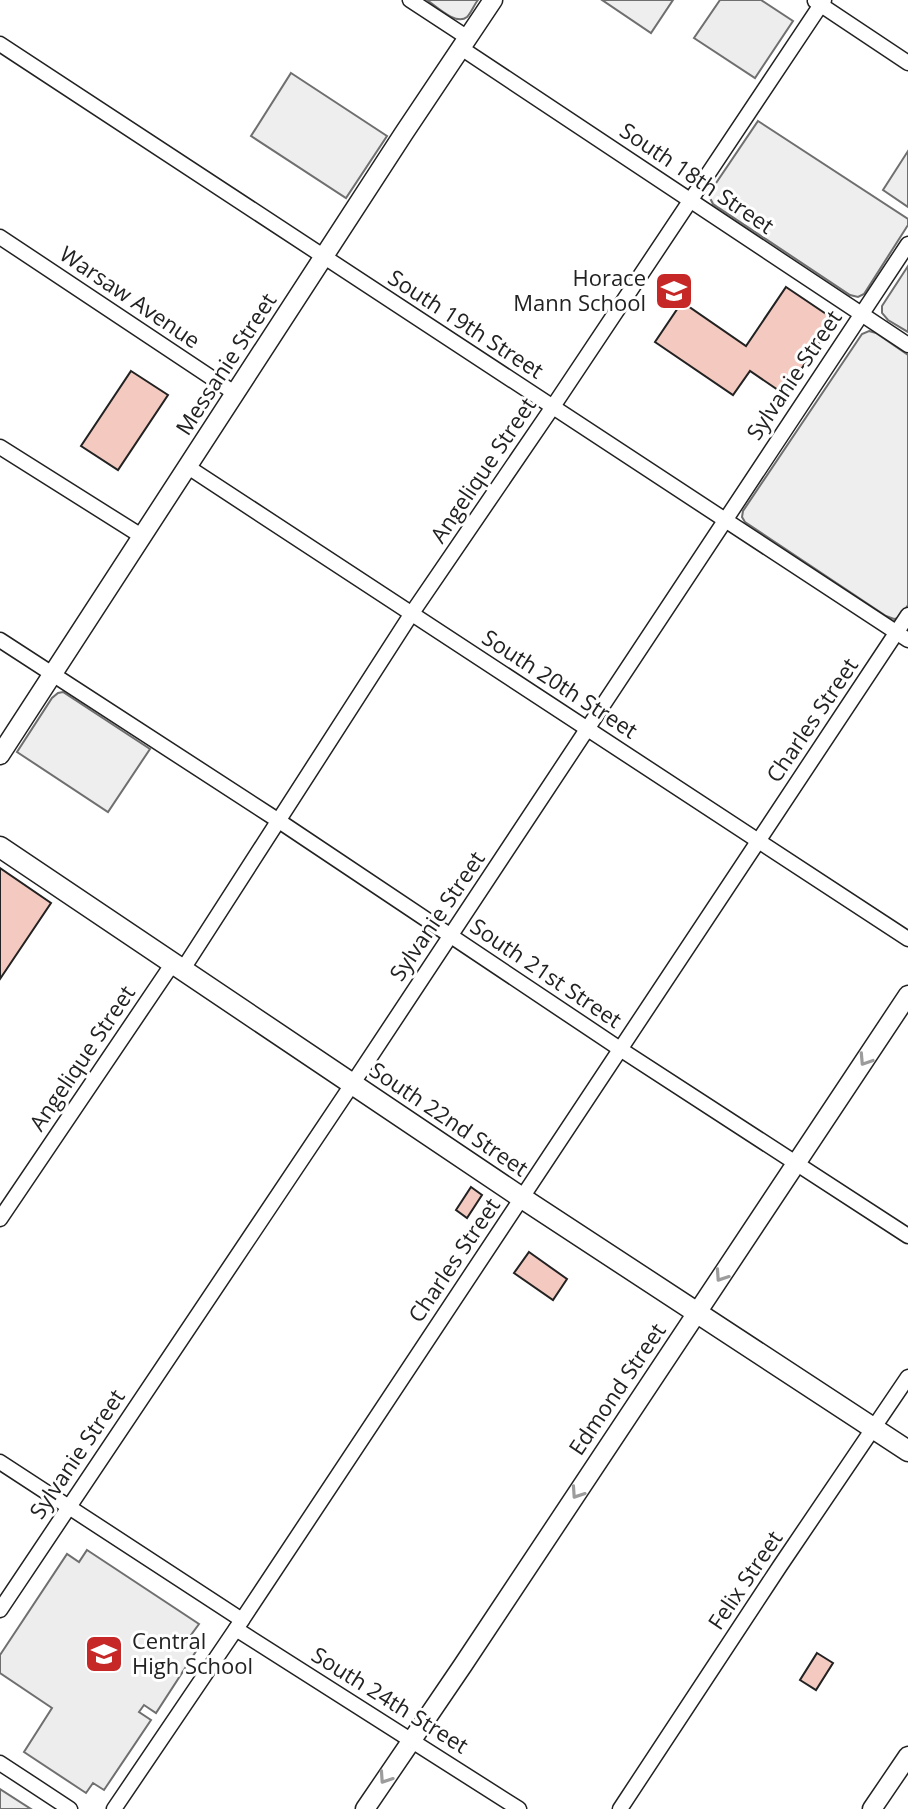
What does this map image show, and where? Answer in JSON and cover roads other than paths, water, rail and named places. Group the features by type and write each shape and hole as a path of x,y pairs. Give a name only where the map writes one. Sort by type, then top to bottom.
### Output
{"main road":[{"name":"South 22nd Street","path":"0,847 522,1198 908,1451"}],"street":[{"name":"South 18th Street","path":"410,0 465,43 690,201 908,345"},
{"name":"Messanie Street","path":"0,755 493,0"},
{"path":"820,1 908,63"},
{"name":"Angelique Street","path":"0,1219 279,821 412,613 690,201 820,1"},
{"name":"South 19th Street","path":"0,44 902,636"},
{"name":"Warsaw Avenue","path":"0,237 236,394"},
{"name":"Sylvanie Street","path":"0,1610 908,244"},
{"path":"0,447 143,537"},
{"name":"South 20th Street","path":"188,467 908,939"},
{"name":"Charles Street","path":"114,1809 758,840 902,636 908,615"},
{"name":"South 21st Street","path":"0,640 908,1236"},
{"name":"Edmond Street","path":"365,1809 908,995"},
{"name":"Felix Street","path":"620,1809 908,1377"},
{"name":"South 24th Street","path":"0,1462 411,1740 519,1809"},
{"path":"872,1809 908,1756"},
{"path":"0,1763 70,1809"}],"place":[{"name":"Horace Mann School","path":"674,291"},
{"name":"Central High School","path":"104,1654"}]}
